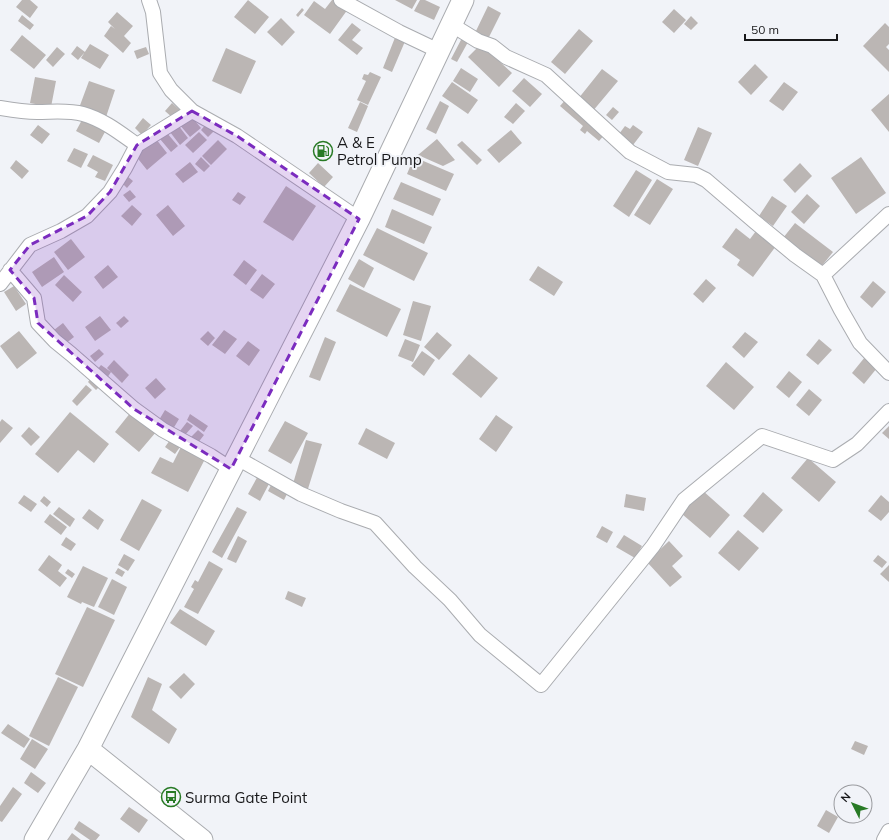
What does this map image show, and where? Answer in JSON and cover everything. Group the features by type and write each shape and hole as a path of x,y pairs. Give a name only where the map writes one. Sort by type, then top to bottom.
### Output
{"highway":[{"path":"35,840 88,749 359,219 463,0"},
{"path":"88,749 202,840"}],"street":[{"path":"149,0 153,12 160,73 171,90 192,111 237,136 359,219"},
{"path":"341,0 439,51"},
{"path":"452,25 492,46 506,57 546,75 630,152 668,172 696,175 706,180 766,232 823,275 860,343 889,373"},
{"path":"0,108 14,111 60,111 83,114 104,122 137,145"},
{"path":"0,284 30,245 61,231 87,216 110,192 137,145 192,111"},
{"path":"823,275 889,214"},
{"path":"10,270 34,298 38,323 55,341 134,409 163,430 211,456 234,464 341,511 375,523 415,567 450,600 480,635 542,685 653,546 684,500 762,436 833,460 857,444 889,411"},
{"path":"884,840 889,831"}],"highlighted area":[{"path":"192,111 237,136 359,219 231,469 134,409 38,323 34,298 10,270 30,245 87,216 110,192 137,145"}],"building":[{"path":"22,0 30,0 38,7 30,18 16,7"},
{"path":"248,0 269,17 255,34 234,17"},
{"path":"332,0 335,0 348,9 330,34 304,15 314,1 325,9"},
{"path":"395,0 417,0 412,9"},
{"path":"420,0 425,0 440,7 434,20 414,11"},
{"path":"488,6 501,13 488,39 475,33"},
{"path":"302,8 304,10 298,17 296,15"},
{"path":"674,9 686,20 674,33 662,22"},
{"path":"117,12 133,26 124,36 131,43 123,53 104,36 111,26 115,29 108,22"},
{"path":"22,15 34,25 30,30 18,21"},
{"path":"691,16 698,23 691,30 684,24"},
{"path":"281,18 295,32 282,46 267,32"},
{"path":"352,23 361,30 352,40 363,48 357,55 338,40"},
{"path":"885,23 889,27 889,44 886,47 889,50 889,72 863,46"},
{"path":"579,29 593,41 565,74 551,62"},
{"path":"22,35 46,55 34,69 10,50"},
{"path":"396,35 406,39 392,72 383,68"},
{"path":"462,38 468,42 457,62 451,59"},
{"path":"90,44 109,55 100,69 81,58"},
{"path":"481,44 512,73 499,87 468,57"},
{"path":"77,46 85,52 78,60 71,54"},
{"path":"57,47 65,54 53,67 46,60"},
{"path":"146,47 149,54 137,59 134,51"},
{"path":"226,48 256,61 241,94 212,81"},
{"path":"755,64 768,77 751,95 738,82"},
{"path":"461,68 478,79 470,92 453,81"},
{"path":"602,69 618,81 592,112 578,99"},
{"path":"370,72 381,77 368,105 357,100 366,81 362,79 364,74 368,75"},
{"path":"35,77 56,81 51,107 30,103"},
{"path":"524,78 542,94 530,107 512,91"},
{"path":"89,81 115,90 106,117 79,108"},
{"path":"452,82 478,100 468,114 442,96"},
{"path":"784,82 798,92 783,111 769,101"},
{"path":"889,94 889,132 871,110"},
{"path":"567,98 606,133 599,141 587,131 585,134 580,130 583,126 560,106"},
{"path":"440,101 449,106 436,134 426,129"},
{"path":"360,102 368,106 357,132 348,128"},
{"path":"172,103 181,111 174,119 165,111"},
{"path":"516,103 525,111 513,124 504,117"},
{"path":"613,107 619,112 612,120 606,115"},
{"path":"190,115 201,128 190,137 179,124"},
{"path":"83,118 106,130 99,143 76,131"},
{"path":"143,118 151,125 142,135 135,128"},
{"path":"207,123 215,130 208,137 201,130"},
{"path":"38,125 50,134 42,144 30,135"},
{"path":"178,125 188,138 180,145 170,132"},
{"path":"633,125 643,132 633,145 619,134 625,126 630,129"},
{"path":"698,127 712,133 698,166 684,160"},
{"path":"511,130 522,143 499,163 487,150"},
{"path":"199,132 207,140 193,153 185,145"},
{"path":"167,133 178,146 171,152 160,139"},
{"path":"156,139 167,153 147,170 135,155"},
{"path":"437,139 455,160 443,166 418,155"},
{"path":"218,140 227,149 211,165 202,156"},
{"path":"462,141 482,160 477,165 457,145"},
{"path":"74,148 88,154 81,168 67,161"},
{"path":"93,155 113,165 105,181 95,177 98,172 87,166"},
{"path":"201,157 210,166 204,172 195,164"},
{"path":"414,157 454,174 446,191 407,174"},
{"path":"861,157 886,193 856,214 831,178"},
{"path":"16,160 29,171 22,179 10,168"},
{"path":"190,162 198,172 183,183 175,174"},
{"path":"318,163 333,177 324,187 309,173"},
{"path":"800,163 812,176 795,193 783,180"},
{"path":"636,170 652,180 629,217 613,206"},
{"path":"127,176 133,181 127,188 121,182"},
{"path":"657,179 673,189 650,225 634,215"},
{"path":"401,182 441,199 433,216 393,199"},
{"path":"286,186 316,206 293,241 263,222"},
{"path":"130,190 136,197 129,202 123,195"},
{"path":"238,192 246,197 240,205 232,200"},
{"path":"807,194 820,206 804,224 791,212"},
{"path":"772,196 787,206 773,226 759,216"},
{"path":"132,205 142,214 132,226 121,216"},
{"path":"168,205 185,226 173,236 156,215"},
{"path":"392,209 432,227 424,244 385,227"},
{"path":"795,223 833,252 821,267 783,238"},
{"path":"377,228 428,253 414,281 363,255"},
{"path":"736,228 750,239 756,231 776,246 753,277 737,265 740,260 722,247"},
{"path":"71,239 85,257 68,270 54,252"},
{"path":"54,257 64,272 42,287 32,272"},
{"path":"359,259 374,268 364,288 348,279"},
{"path":"244,260 257,270 246,285 233,275"},
{"path":"108,265 118,277 103,289 94,277"},
{"path":"538,266 563,282 554,296 529,280"},
{"path":"262,274 275,284 263,299 250,290"},
{"path":"64,275 82,292 73,302 55,285"},
{"path":"706,279 716,288 703,303 693,294"},
{"path":"873,281 886,292 872,308 860,297"},
{"path":"350,284 401,309 387,337 336,311"},
{"path":"14,286 26,304 16,311 4,292"},
{"path":"413,301 431,306 421,341 403,335"},
{"path":"100,316 111,330 95,341 85,327"},
{"path":"124,316 129,321 121,328 116,323"},
{"path":"63,323 74,337 65,344 54,330"},
{"path":"224,330 237,339 225,354 212,345"},
{"path":"19,331 37,353 17,369 0,346"},
{"path":"208,331 215,338 208,346 200,339"},
{"path":"437,332 452,345 439,360 424,347"},
{"path":"745,332 758,342 744,358 732,347"},
{"path":"325,337 336,342 320,381 309,377"},
{"path":"405,339 420,345 413,362 398,356"},
{"path":"819,339 832,350 818,365 806,355"},
{"path":"248,341 260,350 249,366 236,356"},
{"path":"99,349 104,354 95,362 90,356"},
{"path":"422,351 435,360 424,376 411,366"},
{"path":"469,354 498,378 481,398 452,374"},
{"path":"865,357 877,368 864,384 852,373"},
{"path":"114,360 129,375 122,383 107,368"},
{"path":"726,362 754,387 734,410 706,386"},
{"path":"101,365 111,372 107,378 97,370"},
{"path":"789,371 802,382 789,398 776,387"},
{"path":"92,377 101,385 96,390 88,382"},
{"path":"156,378 166,389 155,399 145,388"},
{"path":"86,385 92,390 77,406 72,401"},
{"path":"809,389 822,400 809,416 796,405"},
{"path":"165,410 179,419 173,429 159,420"},
{"path":"70,412 109,444 94,463 78,450 58,473 35,454"},
{"path":"131,412 156,432 139,452 115,432"},
{"path":"190,414 208,426 204,432 187,420"},
{"path":"496,415 513,427 496,452 479,439"},
{"path":"2,419 13,428 0,443 0,422"},
{"path":"285,421 308,433 291,464 268,451"},
{"path":"187,422 193,426 185,435 180,431"},
{"path":"889,426 889,439 882,433"},
{"path":"29,427 40,437 31,446 21,436"},
{"path":"366,428 395,443 387,459 358,444"},
{"path":"198,430 204,435 197,444 190,438"},
{"path":"170,440 180,447 175,454 165,447"},
{"path":"306,440 322,444 307,492 292,487"},
{"path":"181,447 205,459 188,492 151,473 160,457 173,463"},
{"path":"808,458 836,482 819,502 791,478"},
{"path":"259,474 271,480 260,501 248,494"},
{"path":"272,483 288,492 284,500 268,491"},
{"path":"702,490 730,515 710,538 682,514"},
{"path":"763,492 783,510 763,533 743,516"},
{"path":"626,494 646,498 644,511 624,507"},
{"path":"24,495 37,504 31,512 18,503"},
{"path":"881,495 889,502 889,512 881,521 868,511"},
{"path":"44,496 51,502 47,507 40,501"},
{"path":"142,499 162,510 139,551 120,540"},
{"path":"59,507 75,519 70,527 53,514"},
{"path":"237,507 247,512 222,558 212,552"},
{"path":"89,509 104,520 98,530 82,518"},
{"path":"50,514 67,527 61,535 44,522"},
{"path":"602,526 613,532 607,543 596,537"},
{"path":"738,530 759,548 739,571 718,553"},
{"path":"624,535 642,546 635,558 616,547"},
{"path":"238,536 247,541 236,563 227,559"},
{"path":"66,537 76,544 71,551 61,545"},
{"path":"669,541 683,556 672,566 682,577 670,587 647,562"},
{"path":"124,554 135,560 128,571 118,565"},
{"path":"49,555 62,565 58,571 67,578 60,587 38,570"},
{"path":"878,555 887,562 882,568 873,561"},
{"path":"209,561 223,569 198,614 184,607 194,589 191,587 195,580 198,582"},
{"path":"889,565 889,582 880,574"},
{"path":"83,566 108,578 94,607 82,602 81,604 67,597"},
{"path":"118,568 125,572 122,577 115,573"},
{"path":"68,569 75,574 72,578 65,573"},
{"path":"112,579 127,587 114,615 98,607"},
{"path":"288,591 306,598 302,607 285,599"},
{"path":"87,607 115,620 83,687 55,674"},
{"path":"180,609 215,631 206,646 170,623"},
{"path":"184,673 195,684 181,699 169,687"},
{"path":"58,677 78,687 49,746 29,736"},
{"path":"148,677 162,684 152,710 177,729 169,744 131,717"},
{"path":"8,724 30,739 24,748 1,733"},
{"path":"32,739 48,749 35,769 20,759"},
{"path":"855,741 868,746 864,755 851,749"},
{"path":"31,772 46,783 38,793 24,783"},
{"path":"13,787 22,794 2,822 0,821 0,806"},
{"path":"129,807 148,820 139,833 120,819"},
{"path":"826,810 833,814 834,824 829,833 817,826"},
{"path":"79,821 100,835 96,840 90,840 74,829"},
{"path":"72,833 81,840 67,840"}],"place":[{"name":"A & E Petrol Pump","path":"323,151"},
{"name":"Surma Gate Point","path":"171,797"}]}
